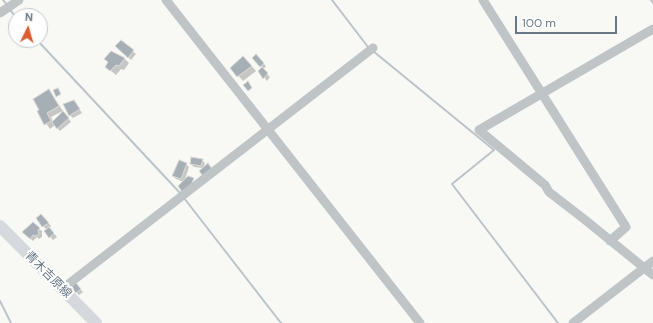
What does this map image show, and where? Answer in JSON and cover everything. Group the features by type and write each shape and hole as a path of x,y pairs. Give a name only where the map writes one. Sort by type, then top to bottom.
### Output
{"main road":[{"name":"青木吉原線","path":"0,226 96,323"}],"street":[{"path":"0,14 19,0"},
{"path":"166,0 420,323"},
{"path":"483,0 626,227 610,241"},
{"path":"653,29 479,130 545,185 549,192 653,276"},
{"path":"62,289 373,48"},
{"path":"573,323 653,261"}],"building":[{"path":"121,40 134,50 128,58 115,46"},
{"path":"111,51 125,58 119,66 116,65 110,71 105,67 108,62 104,59"},
{"path":"256,54 264,63 260,67 252,58"},
{"path":"243,56 252,66 237,77 230,68"},
{"path":"262,67 268,73 263,79 258,71"},
{"path":"248,81 252,88 248,91 243,85"},
{"path":"58,88 61,94 56,97 53,90"},
{"path":"49,89 59,106 47,113 51,121 44,125 37,111 39,110 33,99"},
{"path":"74,100 80,109 69,116 63,104"},
{"path":"63,111 69,118 57,129 52,122"},
{"path":"191,157 203,159 201,166 190,164"},
{"path":"179,160 187,163 181,179 172,176"},
{"path":"208,163 212,169 203,176 199,171"},
{"path":"188,176 194,178 191,185 182,192 178,186"},
{"path":"41,214 49,223 42,227 36,218"},
{"path":"33,222 40,228 38,230 39,234 36,236 33,235 30,239 22,232"},
{"path":"49,227 54,233 49,238 44,231"},
{"path":"76,283 81,289 76,293 70,288"}],"waterway":[{"path":"3,0 7,5"},
{"path":"332,0 368,47"},
{"path":"44,48 181,194"},
{"path":"373,51 494,150 452,184 558,323"},
{"path":"184,198 281,323"},
{"path":"0,301 11,323"}]}
